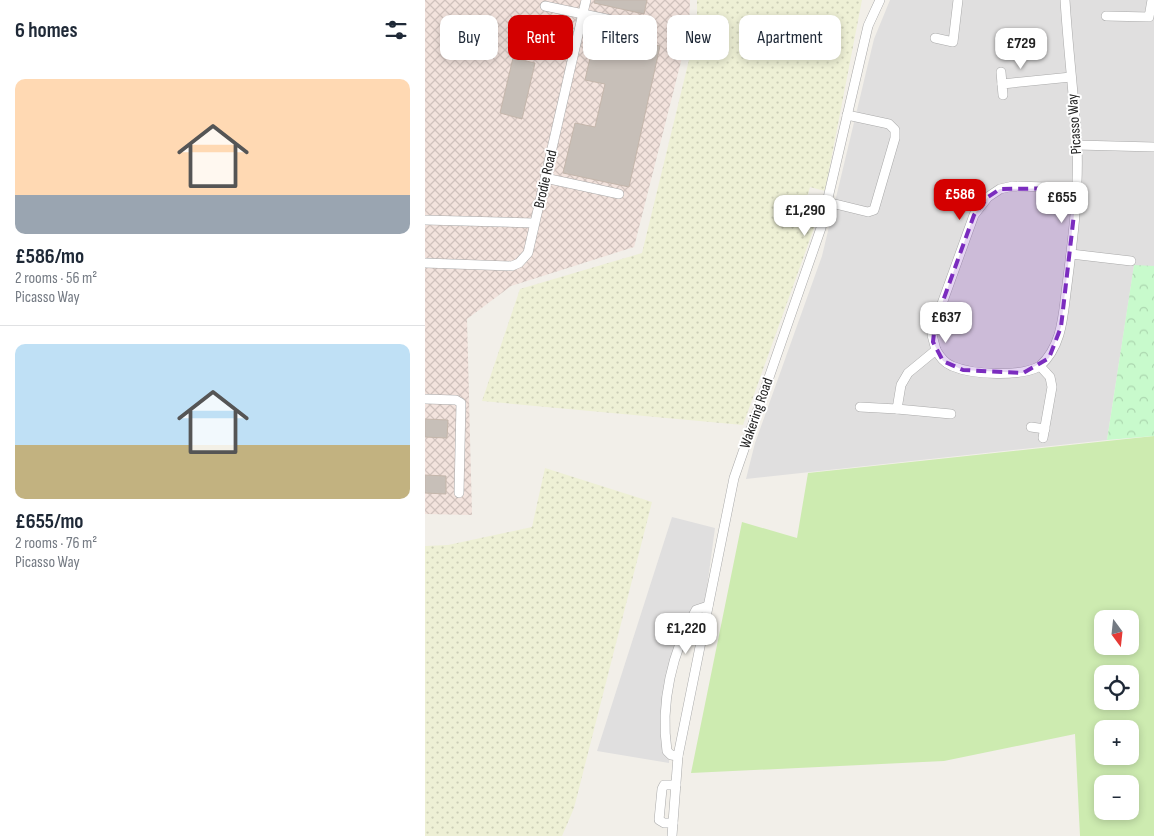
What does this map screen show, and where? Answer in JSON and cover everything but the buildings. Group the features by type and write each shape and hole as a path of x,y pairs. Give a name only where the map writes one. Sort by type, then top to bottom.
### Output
{"street":[{"name":"Brodie Road","path":"425,263 512,266 519,263 528,253 586,0"},
{"name":"Wakering Road","path":"672,836 678,756 734,478 810,261 827,202 868,26 880,0"},
{"path":"935,38 953,42 957,20 957,0"},
{"name":"Picasso Way","path":"1040,366 1053,352 1058,341 1071,254 1077,188 1077,145 1065,0"},
{"path":"1106,16 1149,17 1152,0"},
{"path":"545,6 583,15"},
{"path":"1001,72 1003,95"},
{"path":"1002,84 1071,76"},
{"path":"827,202 864,211 874,210 895,138 895,130 889,124 847,116"},
{"path":"1077,145 1154,147"},
{"path":"545,178 619,194"},
{"path":"1031,427 1044,433 1052,387 1050,377 1040,366 1023,373 963,370 943,361 936,350 932,335 974,215 988,196 1000,189 1013,186 1077,188"},
{"path":"425,220 534,223"},
{"path":"1071,254 1131,261"},
{"path":"897,409 901,385 908,373 936,350"},
{"path":"425,399 456,400 461,403 459,493"},
{"path":"860,407 951,414"},
{"path":"678,756 671,755 667,751 665,711 668,692 680,640 696,610 708,606"},
{"path":"673,823 664,823 659,820 662,789 664,786 676,785"}],"highlighted area":[{"path":"1077,188 1061,327 1049,358 1023,373 963,370 943,361 933,342 935,323 974,215 988,197 1000,189"}],"shaded area":[{"path":"425,0 690,0 690,15 667,15 667,60 681,60 634,247 511,286 467,319 472,515 425,514"},
{"path":"890,0 1154,0 1154,266 1134,266 1107,440 746,479 755,443 822,256 874,39"},
{"path":"672,517 715,528 705,602 671,661 669,763 597,751"}],"green space":[{"path":"697,0 862,0 825,191 810,187 804,208 819,214 743,425 482,401 520,289 642,253 689,60 729,60 729,15 697,15"},
{"path":"1134,265 1154,266 1154,436 1107,440"},
{"path":"1154,436 1154,836 1080,836 1075,734 944,761 691,773 742,522 797,538 808,473"},
{"path":"545,468 652,502 574,808 562,836 425,836 425,546 448,545 532,527"}]}
